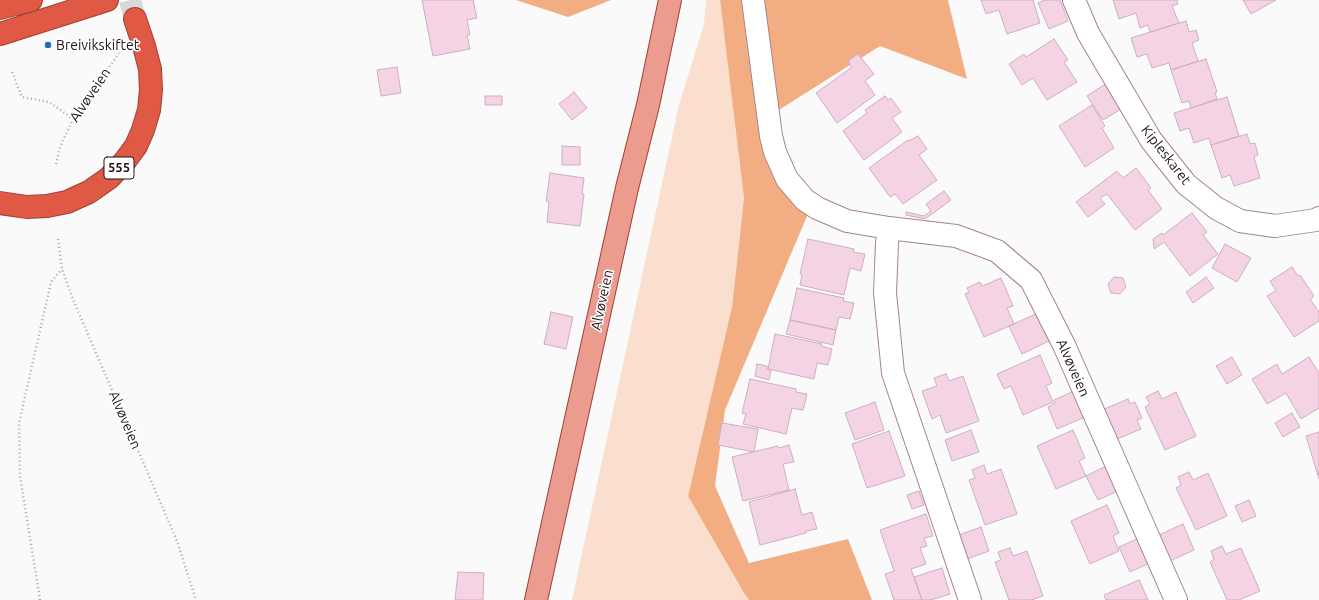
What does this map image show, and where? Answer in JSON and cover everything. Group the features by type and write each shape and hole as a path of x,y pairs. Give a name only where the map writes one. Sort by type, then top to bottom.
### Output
{"highway":[{"path":"0,8 31,0"},
{"path":"0,34 98,3"},
{"path":"0,49 56,31 98,3"},
{"name":"555","path":"0,203 27,207 47,206 67,202 89,192 109,178 125,161 136,146 143,130 151,90 150,69 135,19"}],"main road":[{"name":"Alvøveien","path":"536,600 625,195 648,105 670,0"}],"street":[{"name":"Alvøveien","path":"753,0 771,136 775,152 787,178 805,200 817,208 847,221 889,228 956,236 997,251 1031,280 1064,345 1176,600"},
{"name":"Kipleskaret","path":"1074,0 1088,33 1151,140 1186,184 1216,208 1240,221 1274,226 1316,220 1319,218"},
{"path":"889,228 885,293 893,373 970,600"}],"path":[{"name":"Alvøveien","path":"56,164 60,146 73,119 119,52 144,46"},
{"path":"12,72 22,97 49,102 73,119"},
{"name":"Alvøveien","path":"58,239 62,270 72,297 177,541 196,600"},
{"path":"40,600 20,476 20,423 51,282 62,270"}],"shaded area":[{"path":"516,0 611,0 568,17"},
{"path":"706,0 720,0 744,198 732,307 688,496 749,600 572,600 679,105 704,24"},
{"path":"720,0 948,0 967,79 880,46 771,115 810,209 725,410 715,486 749,563 848,539 872,600 749,600 688,496 732,307 744,198"}],"building":[{"path":"422,0 473,0 477,18 467,20 470,35 467,35 470,49 433,56"},
{"path":"981,0 1033,0 1040,23 1007,34 999,10 986,14"},
{"path":"1044,0 1060,0 1068,21 1049,29 1038,3"},
{"path":"1113,0 1177,0 1178,4 1172,6 1179,23 1150,32 1148,25 1140,28 1136,13 1119,19"},
{"path":"1243,0 1276,0 1251,14"},
{"path":"1186,21 1189,32 1196,30 1199,40 1192,43 1198,61 1171,70 1169,63 1152,68 1147,54 1137,57 1131,38"},
{"path":"1054,39 1068,60 1064,62 1077,82 1047,100 1033,78 1022,85 1009,64 1024,54 1026,57"},
{"path":"858,54 874,74 865,81 875,95 837,123 816,93 852,67 848,61"},
{"path":"1206,59 1217,92 1215,93 1217,99 1191,108 1189,101 1182,103 1171,70"},
{"path":"397,67 401,93 381,96 377,70"},
{"path":"1107,83 1123,108 1103,120 1087,96"},
{"path":"574,92 587,108 572,120 559,104"},
{"path":"485,96 502,96 502,105 485,105"},
{"path":"885,96 888,100 891,98 901,112 892,118 902,132 864,160 843,131 867,113 865,110"},
{"path":"1227,97 1239,136 1211,145 1209,138 1194,143 1189,128 1180,131 1174,113"},
{"path":"1092,105 1105,126 1102,128 1114,148 1085,167 1059,126"},
{"path":"1247,134 1250,144 1255,143 1258,155 1254,157 1260,178 1234,186 1230,175 1222,178 1211,145"},
{"path":"918,136 927,149 919,155 937,180 903,204 895,194 890,197 869,168 908,140 909,141"},
{"path":"562,146 580,147 580,165 562,165"},
{"path":"1136,168 1151,188 1148,190 1162,209 1135,230 1107,194 1100,198 1105,204 1088,217 1076,202 1117,171 1123,178"},
{"path":"550,173 584,178 582,194 584,194 580,226 547,222 549,202 546,201"},
{"path":"944,191 951,200 925,219 906,215 906,212 924,216 931,211 926,204"},
{"path":"1192,213 1207,232 1203,235 1218,254 1190,276 1164,242 1154,249 1153,239 1162,233 1163,235"},
{"path":"808,239 854,249 853,252 865,254 861,271 850,268 844,295 800,285 802,275 800,274"},
{"path":"1225,244 1251,258 1237,282 1212,268"},
{"path":"1292,267 1298,276 1300,275 1314,296 1310,299 1319,312 1319,321 1294,337 1267,296 1276,291 1270,281"},
{"path":"1114,277 1123,278 1126,287 1120,294 1111,293 1108,284"},
{"path":"1206,277 1214,288 1193,303 1186,292"},
{"path":"1001,278 1013,306 1007,308 1014,324 984,337 965,294 969,292 967,288 980,282 982,286"},
{"path":"797,288 844,298 843,301 854,303 850,319 839,317 836,330 790,320"},
{"path":"551,312 573,317 566,349 544,344"},
{"path":"1038,313 1051,340 1022,354 1009,326"},
{"path":"790,320 836,330 833,345 786,334"},
{"path":"775,334 822,344 821,346 832,349 828,365 817,363 814,379 768,369"},
{"path":"1040,355 1052,383 1046,386 1053,402 1023,415 1011,386 1004,389 997,374"},
{"path":"1232,357 1242,375 1227,384 1216,366"},
{"path":"1309,357 1319,373 1319,408 1301,419 1286,393 1267,404 1252,379 1277,364 1282,374"},
{"path":"757,364 767,366 767,369 771,370 769,380 755,376"},
{"path":"946,374 949,381 963,376 979,421 946,433 940,415 932,419 922,391 937,386 934,378"},
{"path":"750,379 796,389 796,392 807,394 803,410 792,408 786,434 743,424 746,414 742,413"},
{"path":"1074,391 1085,417 1057,429 1048,407 1055,403 1054,400"},
{"path":"1158,391 1162,399 1176,392 1196,436 1165,450 1145,407 1150,404 1146,397"},
{"path":"1128,399 1130,404 1135,402 1142,418 1137,420 1141,429 1115,440 1102,410"},
{"path":"875,402 884,430 855,440 845,413"},
{"path":"1292,413 1300,427 1283,437 1275,423"},
{"path":"722,423 758,429 754,452 718,445"},
{"path":"971,430 979,452 952,461 945,440"},
{"path":"1073,430 1085,458 1079,461 1086,476 1056,489 1037,446"},
{"path":"889,431 905,476 867,488 852,444"},
{"path":"1319,432 1319,479 1306,436"},
{"path":"789,445 794,462 783,464 789,490 743,501 732,457 778,446 779,448"},
{"path":"984,465 987,474 1001,469 1017,514 985,525 969,480 975,478 972,470"},
{"path":"1106,466 1118,491 1098,500 1086,476"},
{"path":"1189,472 1193,480 1208,473 1227,516 1196,530 1176,488 1181,485 1178,477"},
{"path":"795,489 802,515 812,512 817,529 760,545 749,502"},
{"path":"919,491 924,505 912,509 907,495"},
{"path":"1249,500 1256,516 1242,522 1235,506"},
{"path":"1107,505 1119,533 1113,536 1119,551 1090,564 1071,521"},
{"path":"926,514 933,536 924,538 927,546 920,548 926,564 911,569 922,600 894,600 885,574 894,571 880,530"},
{"path":"1183,524 1194,550 1170,561 1159,535"},
{"path":"981,527 989,551 964,560 956,536"},
{"path":"1139,538 1150,563 1130,572 1119,547"},
{"path":"1222,546 1226,554 1241,548 1260,591 1239,600 1227,600 1210,562 1214,559 1211,551"},
{"path":"1010,548 1013,556 1027,551 1043,596 1031,600 1009,600 995,562 1001,560 998,552"},
{"path":"942,568 950,594 931,600 922,600 914,577"},
{"path":"458,572 484,573 483,600 455,600"},
{"path":"1139,580 1148,600 1106,600 1104,595"}],"tunnel":[{"path":"130,0 135,19"}],"place":[{"name":"Breivikskiftet","path":"48,45"}]}
